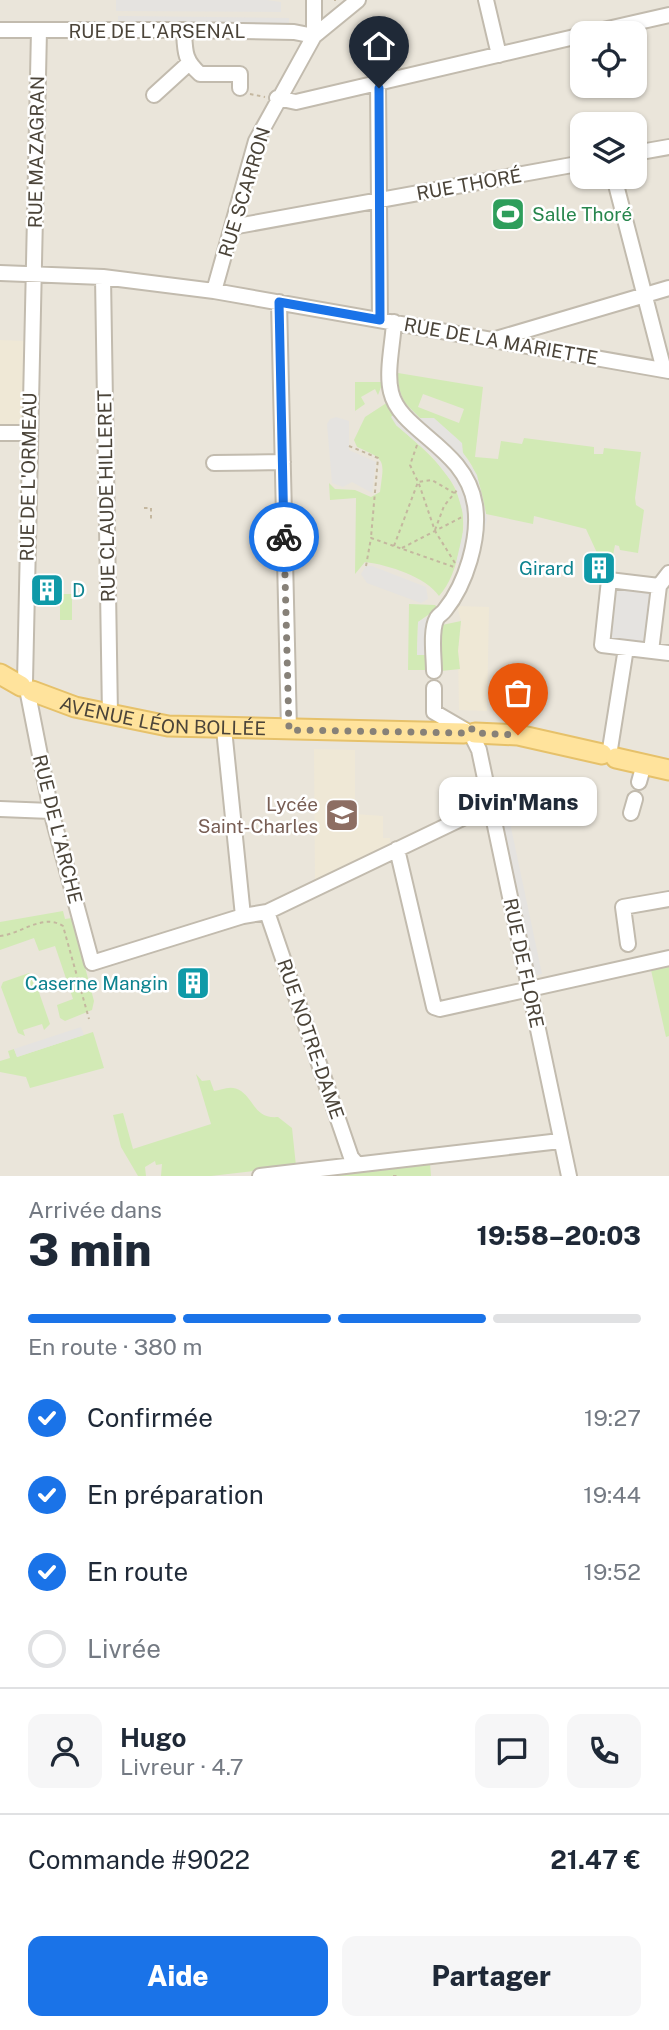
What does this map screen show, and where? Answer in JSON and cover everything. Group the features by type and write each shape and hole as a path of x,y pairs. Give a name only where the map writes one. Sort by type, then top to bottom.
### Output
{"main road":[{"name":"AVENUE LÉON BOLLÉE","path":"0,674 27,688 110,715 168,726 471,737 518,735 610,754 641,773 669,770"}],"street":[{"path":"314,0 314,36"},
{"name":"RUE SCARRON","path":"214,291 256,141 277,98 314,36 358,0"},
{"path":"486,0 499,55"},
{"path":"643,21 669,15"},
{"name":"RUE DE L'ARSENAL","path":"0,30 294,32 314,36"},
{"name":"RUE MAZAGRAN","path":"32,273 39,30"},
{"path":"184,30 185,59 188,64 200,74 240,74 240,88"},
{"path":"277,98 296,102 570,38"},
{"path":"154,95 188,64"},
{"path":"378,83 380,200 391,391 405,416 440,444 468,483 476,510 476,527 465,571 446,609 436,620 434,671"},
{"path":"647,151 669,147"},
{"name":"RUE THORÉ","path":"232,227 570,165"},
{"path":"617,189 666,370"},
{"name":"RUE DE LA MARIETTE","path":"0,272 103,277 214,291 666,370"},
{"name":"RUE DE L'ORMEAU","path":"27,688 32,273"},
{"name":"RUE CLAUDE HILLERET","path":"103,277 110,715"},
{"path":"493,340 669,288"},
{"path":"279,302 289,730"},
{"path":"0,433 29,433"},
{"path":"214,463 283,462"},
{"path":"651,651 659,586 669,573"},
{"path":"659,586 609,580 602,645 669,653"},
{"path":"610,754 626,648"},
{"name":"RUE DE L'ARCHE","path":"27,688 51,811 92,963 243,916"},
{"path":"434,688 433,712 471,737"},
{"path":"224,729 243,916 267,912 490,805"},
{"name":"RUE DE FLORE","path":"471,737 490,805 569,1176"},
{"path":"0,809 51,811"},
{"path":"397,849 434,1007 440,1009 669,958"},
{"path":"628,944 623,907 669,899"},
{"name":"RUE NOTRE-DAME","path":"267,912 351,1157 357,1164"},
{"path":"260,1176 560,1142"}],"path":[{"path":"240,88 250,94 277,98"},
{"path":"371,538 458,569 435,531 410,461 424,431"},
{"path":"349,446 378,458 366,566"},
{"path":"418,482 432,480 454,493"},
{"path":"394,546 418,482"},
{"path":"435,531 444,506 454,493 468,483"},
{"path":"144,508 151,508 151,521"},
{"path":"401,548 476,510"},
{"path":"0,936 44,921 55,920 62,926 89,1019"},
{"path":"393,1176 399,1176"}],"shaded area":[{"path":"0,0 669,0 669,1176 0,1176"},
{"path":"116,0 266,0 281,2 281,12 116,11"},
{"path":"118,16 289,18 289,26 118,24"},
{"path":"0,340 24,341 22,428 0,427"},
{"path":"407,405 420,418 434,418 462,443 463,453 477,475 487,519 476,569 471,568 480,501 410,415 404,407"},
{"path":"395,413 435,450 465,493 470,529 461,564 456,563 464,528 463,513 455,486 431,455 396,425 391,417"},
{"path":"336,417 349,421 349,450 376,462 372,493 352,482 343,487 332,483 327,424 330,419"},
{"path":"366,566 426,587 428,599 421,603 367,583 361,574"},
{"path":"615,585 653,590 646,643 608,638"},
{"path":"457,606 489,607 487,711 459,710 458,650 461,621"},
{"path":"427,617 426,655 417,655 418,622"},
{"name":"Lycée Saint-Charles","path":"314,749 355,750 355,814 383,816 383,838 390,838 390,846 315,881"},
{"path":"510,823 542,974 534,976 501,824"},
{"path":"81,1027 84,1035 17,1057 14,1049"}],"green space":[{"path":"398,373 483,387 475,457 498,459 501,441 522,444 524,438 594,447 594,454 603,454 604,448 641,452 635,498 636,505 644,510 638,553 620,550 619,546 615,545 611,565 604,568 586,529 534,516 533,524 486,514 479,482 468,460 453,443 411,410 399,388","holes":["423,394 464,409 459,423 418,407"]},
{"path":"355,382 383,382 378,395 375,389 361,397 365,404 355,411"},
{"path":"388,402 395,413 396,425 439,465 458,495 463,531 454,570 439,596 416,578 385,566 365,562 355,574 356,498 330,500 329,483 335,489 355,490 371,497 380,492 381,462 374,455 357,447 354,440 365,417"},
{"path":"60,594 72,594 72,620 60,620"},
{"path":"409,604 435,605 438,608 418,622 417,655 426,655 427,670 408,670"},
{"path":"461,621 458,651 460,669 441,671 442,625"},
{"path":"63,911 65,919 72,918 94,1001 92,1010 65,1021 60,1018 57,1005 73,999 55,946 39,951 34,938 0,950 0,922"},
{"path":"669,966 669,1036 666,1037 651,970"},
{"path":"29,973 33,975 50,1024 44,1030 42,1024 23,1030 25,1036 18,1033 1,987 3,982"},
{"path":"93,1032 104,1068 30,1088 26,1077 0,1072 0,1061 10,1058 8,1051 14,1049 17,1057"},
{"path":"196,1074 202,1081 210,1080 214,1091 230,1088 241,1091 264,1115 278,1117 292,1128 296,1166 211,1176 161,1176 162,1164 156,1165 155,1161 145,1167 146,1176 138,1176 121,1147 113,1115 123,1113 133,1149 211,1124"},
{"path":"430,1163 431,1176 279,1176"}],"way so far":[{"path":"284,537 289,730 464,733 471,728 475,733 518,735"}],"place":[{"name":"Salle Thoré","path":"508,214"},
{"name":"Girard","path":"599,568"},
{"name":"D","path":"47,590"},
{"name":"Divin'Mans","path":"518,735"},
{"name":"Lycée Saint-Charles","path":"342,815"},
{"name":"Caserne Mangin","path":"193,983"}],"route":[{"path":"284,537 279,302 380,320 379,88"}]}
